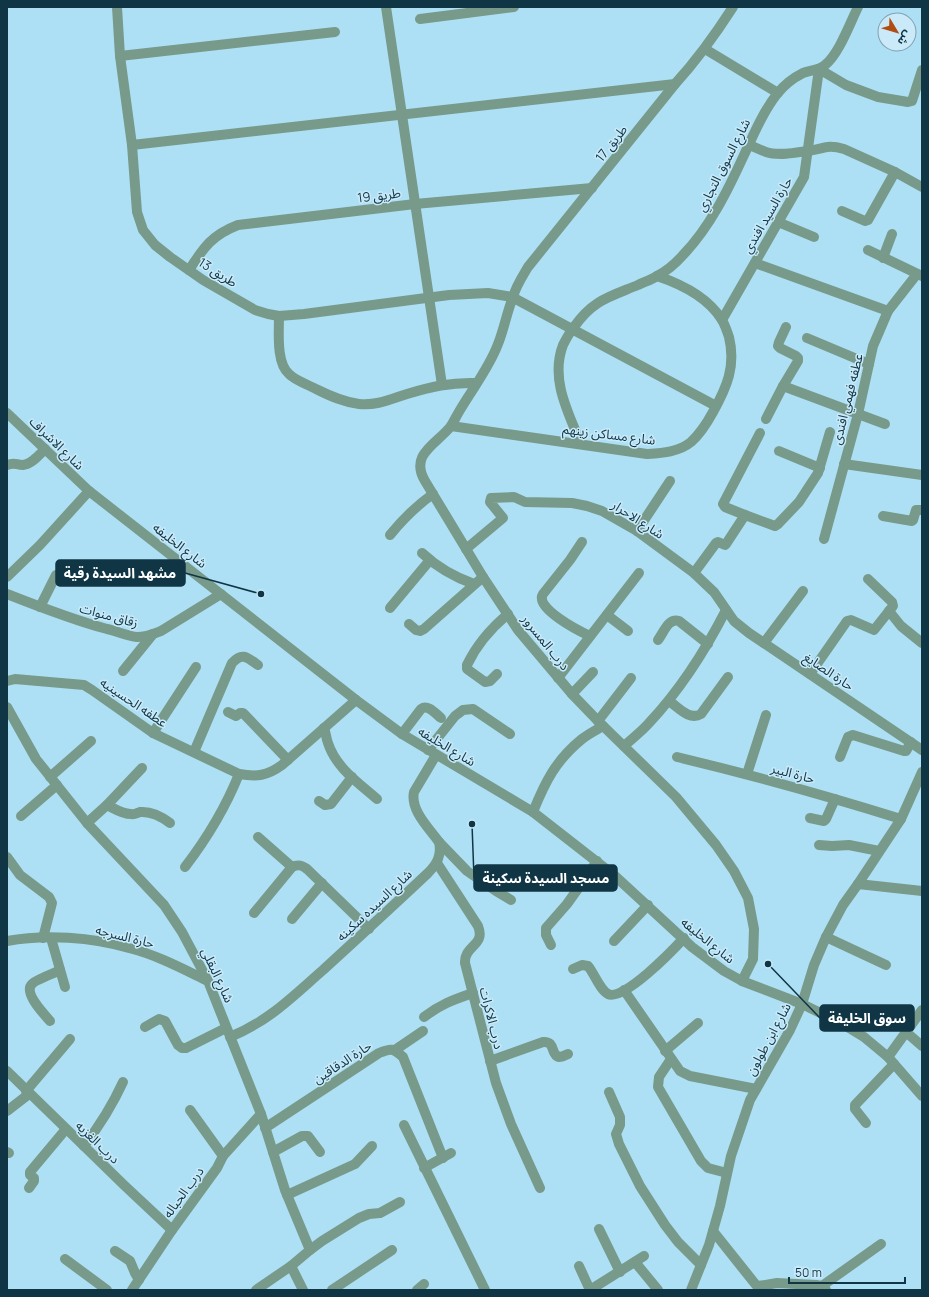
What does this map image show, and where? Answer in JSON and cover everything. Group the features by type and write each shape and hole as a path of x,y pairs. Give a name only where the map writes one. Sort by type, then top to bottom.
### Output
{"street":[{"name":"طريق 13","path":"117,7 120,56 132,145 138,212 144,230 155,245 203,280 255,310 279,316 468,293 488,293 512,297 716,406"},
{"path":"386,7 442,385"},
{"path":"420,19 514,7"},
{"name":"طريق 17","path":"512,297 528,267 675,84 705,49 733,7"},
{"name":"شارع السوق التجاري","path":"581,444 562,397 558,379 559,362 563,345 572,329 582,315 595,304 657,276 683,255 709,222 732,180 759,123 778,93 796,77 824,66 833,56 858,7"},
{"path":"120,56 335,32"},
{"path":"705,49 778,93"},
{"path":"819,69 846,85 878,97 911,102 921,73"},
{"name":"حارة السيد افندي","path":"722,320 804,177 819,69"},
{"path":"132,145 675,84"},
{"path":"749,145 768,152 780,154 807,151 828,146 836,147 844,149 895,172 922,187"},
{"path":"842,211 865,221 868,220 895,172"},
{"name":"طريق 19","path":"189,270 204,248 214,238 224,230 238,225 415,204 592,188"},
{"path":"778,222 814,237"},
{"path":"883,258 892,234"},
{"path":"868,250 919,275"},
{"path":"755,263 888,311"},
{"name":"عطفه فهمي افندى","path":"824,539 858,414 873,346 888,311 919,275"},
{"name":"شارع مساكن زينهم","path":"451,426 648,454 662,453 677,449 690,442 700,432 716,406 729,378 732,362 731,346 722,320 713,309 693,292 657,276"},
{"name":"درب المسرور","path":"512,297 499,343 489,364 451,426 426,451 419,468 421,475 483,577 518,630 572,694 676,797 716,845 734,871 748,898 754,928 753,959 742,981"},
{"path":"279,316 281,360 284,368 295,379 334,398 347,402 375,404 442,385 460,382 476,383"},
{"path":"766,419 798,361 796,356 778,346 786,327"},
{"path":"807,338 869,364"},
{"path":"783,386 885,424"},
{"name":"شارع الاشراف","path":"7,413 89,491"},
{"path":"760,433 723,504 725,507 775,526 799,502 818,473 830,432"},
{"path":"7,465 12,463 27,464 45,449"},
{"path":"779,451 820,468"},
{"path":"844,464 922,475"},
{"path":"637,531 670,481"},
{"path":"7,577 40,545 89,491"},
{"name":"شارع الخليفه","path":"89,491 356,700 402,734 533,812 597,861 708,960 742,981 802,1004 841,1022 864,1037 891,1060 922,1096"},
{"path":"390,535 402,520 433,494"},
{"name":"شارع الاحرار","path":"466,549 503,518 490,502 491,498 514,497 526,502 572,502 602,511 637,531 694,573 714,592 726,610"},
{"path":"883,516 912,521 916,510 922,510"},
{"path":"694,573 716,543 726,544 745,515"},
{"path":"582,542 541,599 552,613 577,630 590,636"},
{"path":"422,553 451,574 474,584"},
{"path":"390,608 430,560"},
{"path":"558,678 639,573"},
{"path":"40,607 56,575"},
{"path":"409,624 416,630 420,631 424,629 483,577"},
{"path":"810,674 847,621 851,620 873,630 893,606 892,602 868,579"},
{"path":"764,643 803,591"},
{"name":"زقاق منوات","path":"7,594 89,624 136,637 145,637 153,634 221,594"},
{"path":"624,746 648,724 669,701 685,680 708,644 726,610"},
{"name":"حارة الصايغ","path":"726,610 734,621 741,627 922,750"},
{"path":"889,611 901,626 922,643"},
{"path":"496,674 490,681 485,682 467,669 467,665 480,642 488,632 508,614"},
{"path":"607,615 628,631"},
{"path":"658,640 670,622 676,620 680,621 708,644"},
{"path":"123,671 153,634"},
{"path":"194,752 232,663 236,658 241,656 246,657 258,665"},
{"path":"153,733 196,667"},
{"path":"572,694 592,672"},
{"path":"669,701 688,715 697,716 701,714 728,677"},
{"path":"533,812 551,772 566,753 601,724 631,678"},
{"name":"عطفه الحسينيه","path":"7,681 15,679 84,685 153,733 239,774"},
{"path":"185,867 213,827 232,791 239,774 252,776 263,775 273,771 288,760 356,700"},
{"name":"شارع البقلي","path":"7,707 36,759 87,823 164,905 182,932 208,981 261,1114 287,1195 310,1250"},
{"path":"402,734 424,707 428,707 441,718"},
{"path":"510,734 473,709 463,710 455,716 432,753 413,797 415,809 439,842 467,871 511,900"},
{"path":"228,712 236,716 243,713 288,760"},
{"path":"747,774 766,715"},
{"path":"324,728 328,744 335,759 346,772 377,799"},
{"path":"840,757 850,735 904,751 911,742"},
{"path":"21,816 91,741"},
{"name":"حارة البير","path":"677,757 747,774 901,819"},
{"path":"87,823 107,805 142,768"},
{"name":"شارع ابن طولون","path":"691,1290 701,1265 720,1206 731,1156 750,1100 790,1030 802,1004 814,965 843,904 901,819 922,772"},
{"path":"319,801 325,805 331,804 352,777"},
{"path":"810,818 824,821 826,820 835,799"},
{"path":"107,805 120,812 132,815 142,812 152,813 170,823"},
{"path":"258,837 292,866"},
{"path":"437,863 440,848 439,842"},
{"path":"819,845 849,845 879,851"},
{"path":"7,857 20,875 49,898 52,903 47,938 65,987"},
{"path":"551,945 546,935 546,928 567,904 597,861"},
{"name":"شارع السيده سكينه","path":"230,1038 268,1017 369,929 437,863"},
{"name":"درب الاكرات","path":"437,863 480,932 480,937 468,952 465,959 472,993 496,1083 511,1124 540,1188"},
{"path":"254,913 292,866 298,865 305,867 369,929"},
{"path":"292,920 322,883"},
{"path":"858,884 922,891"},
{"path":"614,940 648,905"},
{"path":"826,937 886,965"},
{"name":"حارة السرجه","path":"7,941 24,938 95,940 130,948 164,960 208,981"},
{"path":"574,968 582,965 588,966 604,991 608,995 614,996 653,969 684,938"},
{"path":"50,1021 39,1009 29,989 32,984 60,970"},
{"path":"624,990 680,1072 690,1076 756,1089"},
{"path":"424,1016 451,1000 472,993"},
{"path":"866,1123 855,1109 855,1105 891,1060 906,1032 922,1010"},
{"path":"145,1027 159,1019 165,1021 178,1045 182,1048 186,1048 226,1028"},
{"path":"698,1022 668,1055 659,1077 658,1087 701,1161 708,1168 727,1173"},
{"path":"423,1031 395,1050 403,1057 447,1156 424,1168"},
{"path":"906,1032 922,1046"},
{"path":"7,1111 28,1092 70,1040"},
{"path":"490,1061 543,1042 550,1044 558,1056 568,1054"},
{"name":"حارة الدقاقين","path":"265,1128 378,1053 387,1050 395,1050"},
{"name":"درب الغزيه","path":"7,1071 172,1230"},
{"path":"84,1146 109,1110 123,1082"},
{"path":"609,1092 620,1117 620,1125 616,1134 619,1144 640,1186 665,1225 678,1242 701,1265"},
{"path":"190,1110 223,1156"},
{"name":"درب الحباله","path":"132,1290 223,1156 261,1114"},
{"path":"404,1125 485,1290"},
{"path":"29,1188 34,1181 34,1178 30,1175 30,1172 66,1128"},
{"path":"273,1152 302,1136 308,1136 320,1152"},
{"path":"287,1195 355,1164 372,1146"},
{"path":"256,1290 291,1266 322,1240 359,1218 369,1214 380,1213 400,1202"},
{"path":"599,1229 620,1272"},
{"path":"712,1231 756,1285 759,1286 777,1283 824,1288 881,1244"},
{"path":"332,1290 392,1250"},
{"path":"115,1251 130,1261 134,1273 139,1280"},
{"path":"65,1259 107,1290"},
{"path":"579,1266 590,1290 640,1259 658,1290"},
{"path":"291,1266 303,1290"}],"place":[{"name":"مشهد السيدة رقية","path":"261,594"},
{"name":"مسجد السيدة سكينة","path":"472,824"},
{"name":"سوق الخليفة","path":"768,964"}]}
